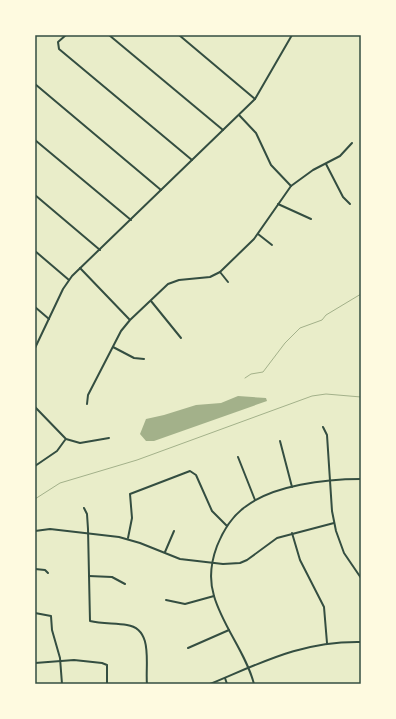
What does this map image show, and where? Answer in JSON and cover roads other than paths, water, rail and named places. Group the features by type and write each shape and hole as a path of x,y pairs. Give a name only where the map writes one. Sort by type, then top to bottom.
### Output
{"street":[{"path":"58,45 66,35"},
{"path":"109,35 223,130"},
{"path":"179,35 255,98"},
{"path":"35,348 69,280 255,98 292,35"},
{"path":"54,44 58,45"},
{"path":"58,45 59,49 192,160"},
{"path":"35,84 161,190"},
{"path":"239,115 256,133 271,165 291,186"},
{"path":"35,140 131,220"},
{"path":"87,404 88,395 121,331 130,320 173,281 210,277 220,272 258,234 291,186 313,170 345,152 352,143"},
{"path":"326,164 343,197 350,204"},
{"path":"35,195 100,250"},
{"path":"278,204 311,219"},
{"path":"258,234 272,245"},
{"path":"35,251 69,280"},
{"path":"80,268 130,320"},
{"path":"220,272 228,282"},
{"path":"151,301 181,338"},
{"path":"35,307 49,319"},
{"path":"113,347 134,358 144,359"},
{"path":"35,407 66,439 80,443 109,438"},
{"path":"323,427 327,436 334,523 344,553 361,578"},
{"path":"35,466 57,451 66,439"},
{"path":"280,441 292,487"},
{"path":"238,457 255,500"},
{"path":"128,539 132,518 130,494 190,472 196,474 212,511 226,526"},
{"path":"254,684 249,668 229,630 214,596 211,581 212,563 215,550 226,526 245,507 255,500 292,487 331,480 361,479"},
{"path":"84,508 87,514 90,621 130,626 140,631 146,642 147,684"},
{"path":"35,531 50,529 128,539 180,559 212,563 240,563 254,556 271,542 292,534 334,523"},
{"path":"165,552 174,531"},
{"path":"292,534 300,560 324,607 327,643"},
{"path":"35,569 45,570 48,573"},
{"path":"89,576 112,577 124,584"},
{"path":"166,600 185,604 214,596"},
{"path":"35,613 51,616 52,630 60,661 62,684"},
{"path":"188,648 229,630"},
{"path":"210,684 297,649 327,643 361,642"},
{"path":"35,664 74,660 106,665 107,684"},
{"path":"225,678 227,684"}],"waterway":[{"path":"245,378 251,374 263,372 285,343 300,328 322,320 326,315 361,294"},
{"path":"35,499 60,483 137,460 312,396 326,394 361,397"}]}
